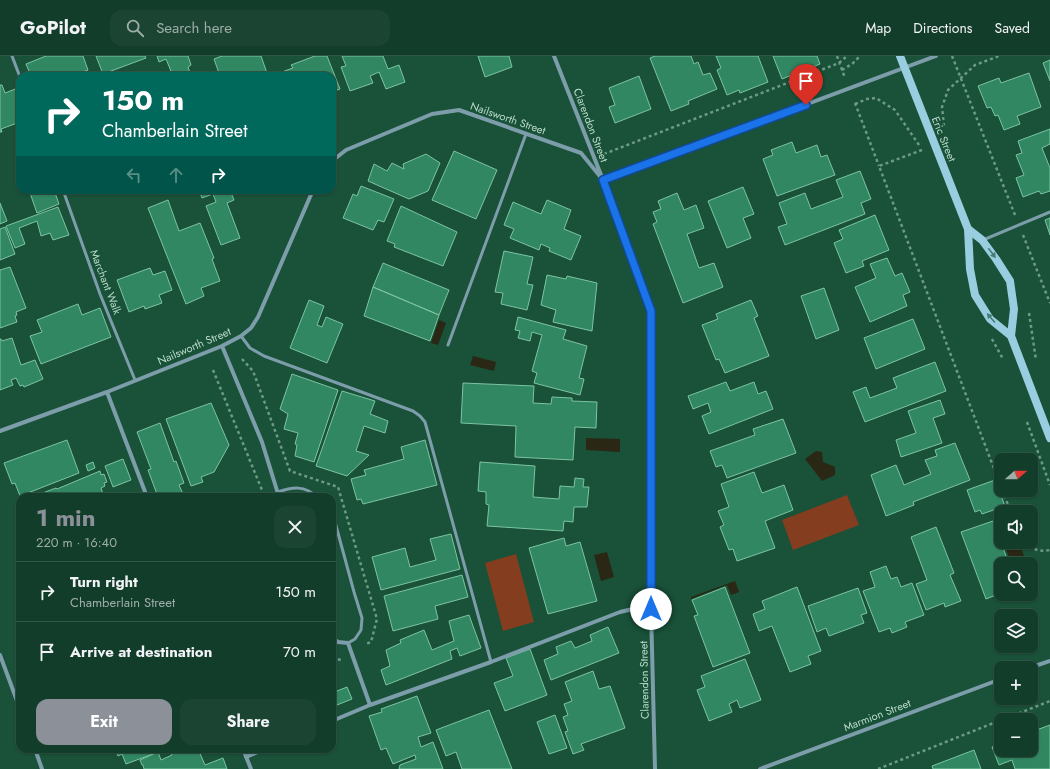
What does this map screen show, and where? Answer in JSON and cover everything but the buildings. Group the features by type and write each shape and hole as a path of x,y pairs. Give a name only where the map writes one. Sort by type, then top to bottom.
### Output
{"main road":[{"name":"Eric Street","path":"900,56 968,229 970,270 975,295 990,319 1011,336"},
{"path":"968,229 982,240 1010,281 1014,309 1011,336 1050,438"}],"street":[{"name":"Clarendon Street","path":"554,56 603,180 651,311 651,609 655,769"},
{"path":"603,180 936,56"},
{"name":"Nailsworth Street","path":"336,158 346,150 432,114 459,110 581,153 603,180"},
{"name":"Nailsworth Street","path":"0,431 107,392 222,346 241,336 251,328 258,317 311,194"},
{"path":"222,346 262,442 278,492"},
{"path":"107,392 145,493"},
{"path":"336,719 370,705 491,662 620,612 637,608 651,609"},
{"path":"336,641 348,643 370,705"},
{"path":"0,655 16,698"},
{"path":"1038,665 1049,661"},
{"name":"Marmion Street","path":"760,769 994,682"},
{"path":"36,753 42,769"},
{"path":"244,753 251,769"},
{"path":"246,757 256,753"}],"lane":[{"path":"12,56 18,72"},
{"path":"448,345 526,134"},
{"name":"Marchant Walk","path":"64,194 100,294 135,380"},
{"path":"982,240 1050,212"},
{"path":"241,336 250,348 264,356 413,411 425,422 491,662"},
{"path":"278,492 290,488 298,488 313,493"},
{"path":"336,526 362,618 361,630 355,639 348,643"}],"path":[{"path":"837,56 842,70 852,64 860,56"},
{"path":"594,158 840,64 847,56"},
{"path":"952,56 1050,303"},
{"path":"961,79 975,65 999,56"},
{"path":"855,104 994,469"},
{"path":"879,166 922,150"},
{"path":"212,370 263,493"},
{"path":"1033,549 1038,551 1050,550"},
{"path":"1020,713 1050,701"},
{"path":"878,769 994,723"}],"shaded area":[{"path":"439,320 446,323 438,345 431,343"},
{"path":"473,356 496,362 494,371 470,365"},
{"path":"586,438 620,439 620,452 586,450"},
{"path":"816,451 822,452 823,462 835,467 835,475 822,481 805,459"},
{"path":"847,495 859,525 793,550 782,520"},
{"path":"1006,549 1022,549 1024,557 1009,557"},
{"path":"607,552 614,577 601,581 594,555"},
{"path":"516,554 534,622 503,631 485,563"},
{"path":"735,581 739,592 731,595 727,585 691,599 691,597"}],"route":[{"path":"651,609 651,311 603,180 806,105"}]}
